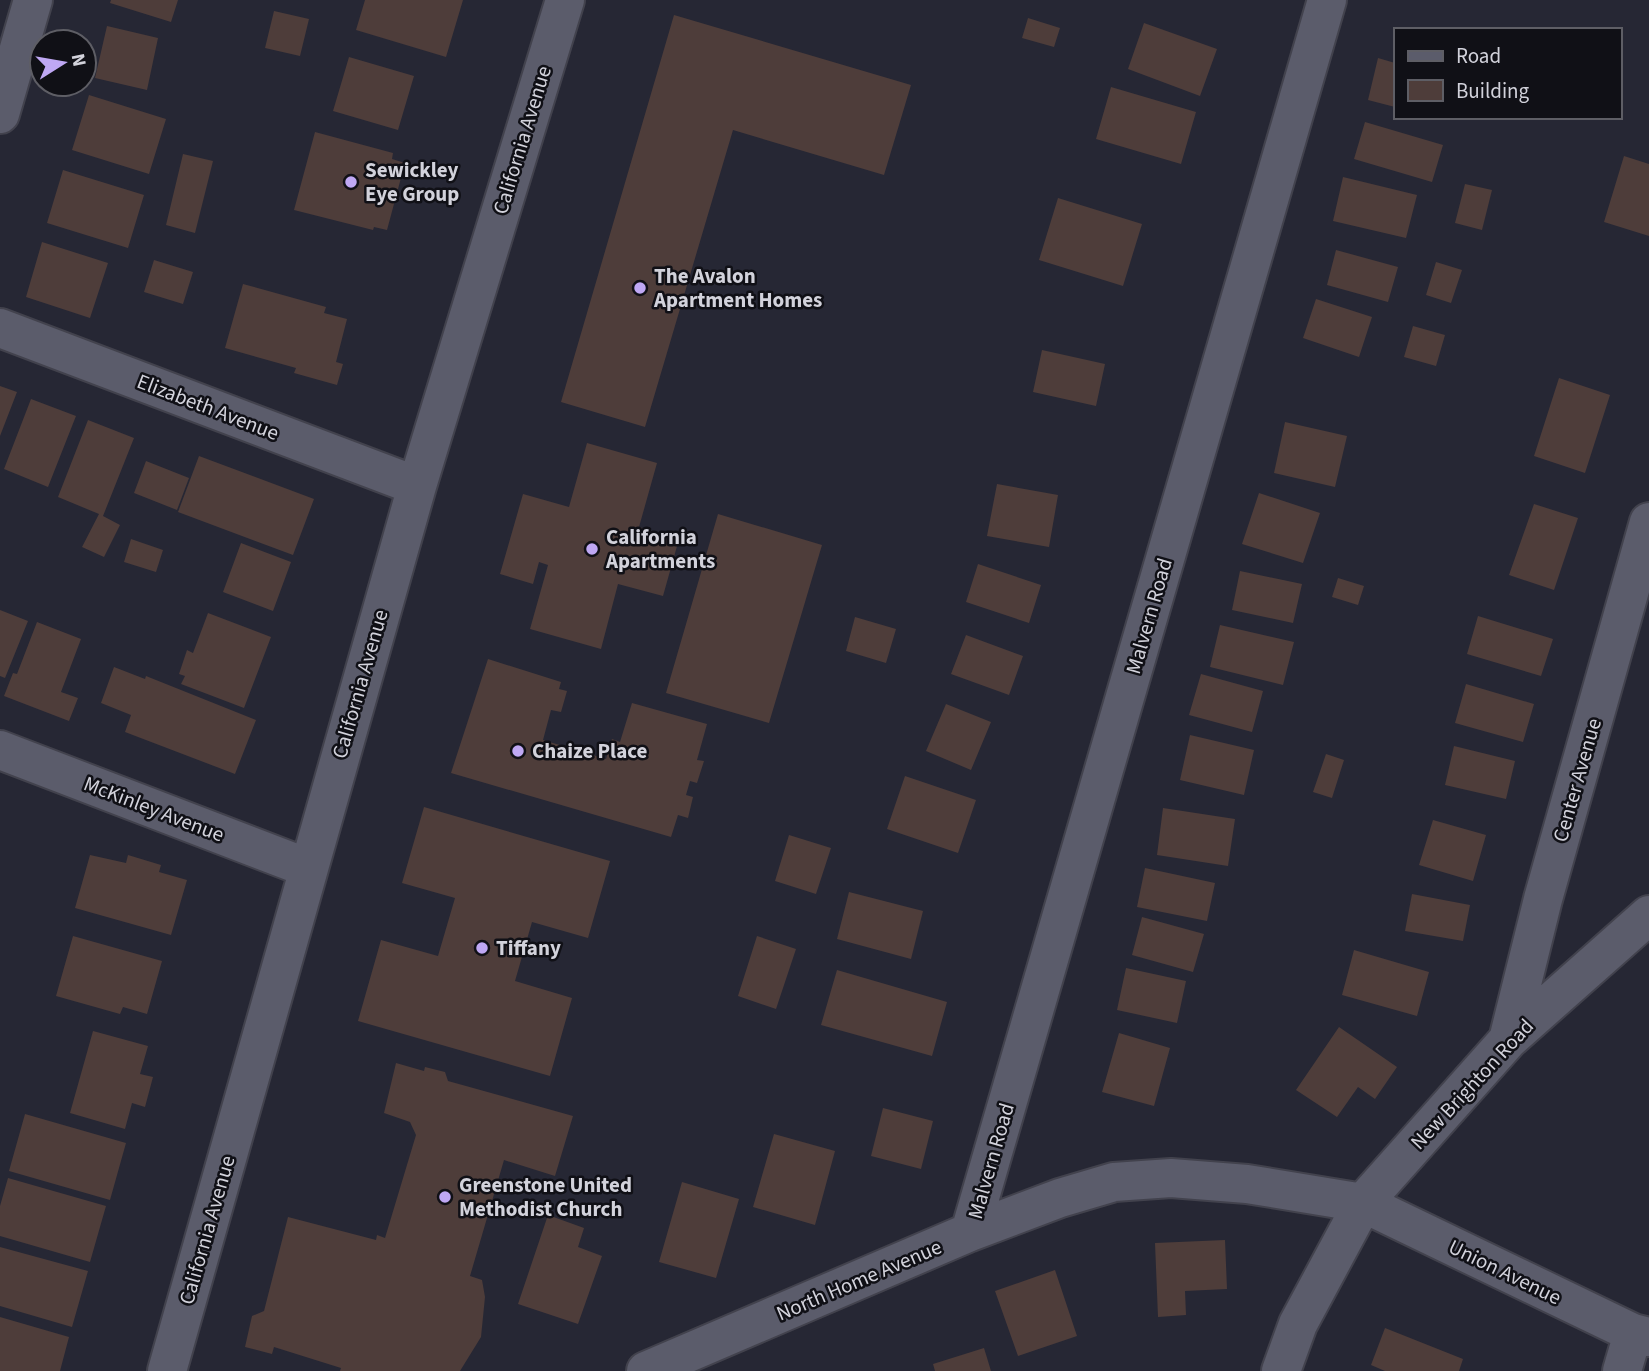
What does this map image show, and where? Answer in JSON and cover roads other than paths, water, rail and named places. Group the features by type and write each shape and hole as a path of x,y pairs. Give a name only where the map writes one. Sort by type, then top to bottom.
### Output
{"street":[{"path":"0,114 33,0"},
{"name":"California Avenue","path":"167,1371 416,486 565,0"},
{"name":"Malvern Road","path":"970,1232 1327,0"},
{"name":"Elizabeth Avenue","path":"0,328 416,486"},
{"name":"Center Avenue","path":"1508,1040 1543,899 1649,522"},
{"name":"McKinley Avenue","path":"0,750 308,868"},
{"name":"New Brighton Road","path":"1281,1371 1298,1324 1363,1203 1508,1040 1649,915"},
{"name":"North Home Avenue","path":"646,1371 970,1232 1114,1182 1171,1178 1247,1184 1363,1203"},
{"name":"Union Avenue","path":"1363,1203 1641,1335"},
{"path":"1622,1371 1641,1335"}],"place":[{"name":"Sewickley Eye Group","path":"351,182"},
{"name":"The Avalon Apartment Homes","path":"640,288"},
{"name":"California Apartments","path":"592,549"},
{"name":"Chaize Place","path":"518,751"},
{"name":"Tiffany","path":"482,948"},
{"name":"Greenstone United Methodist Church","path":"445,1197"}]}
